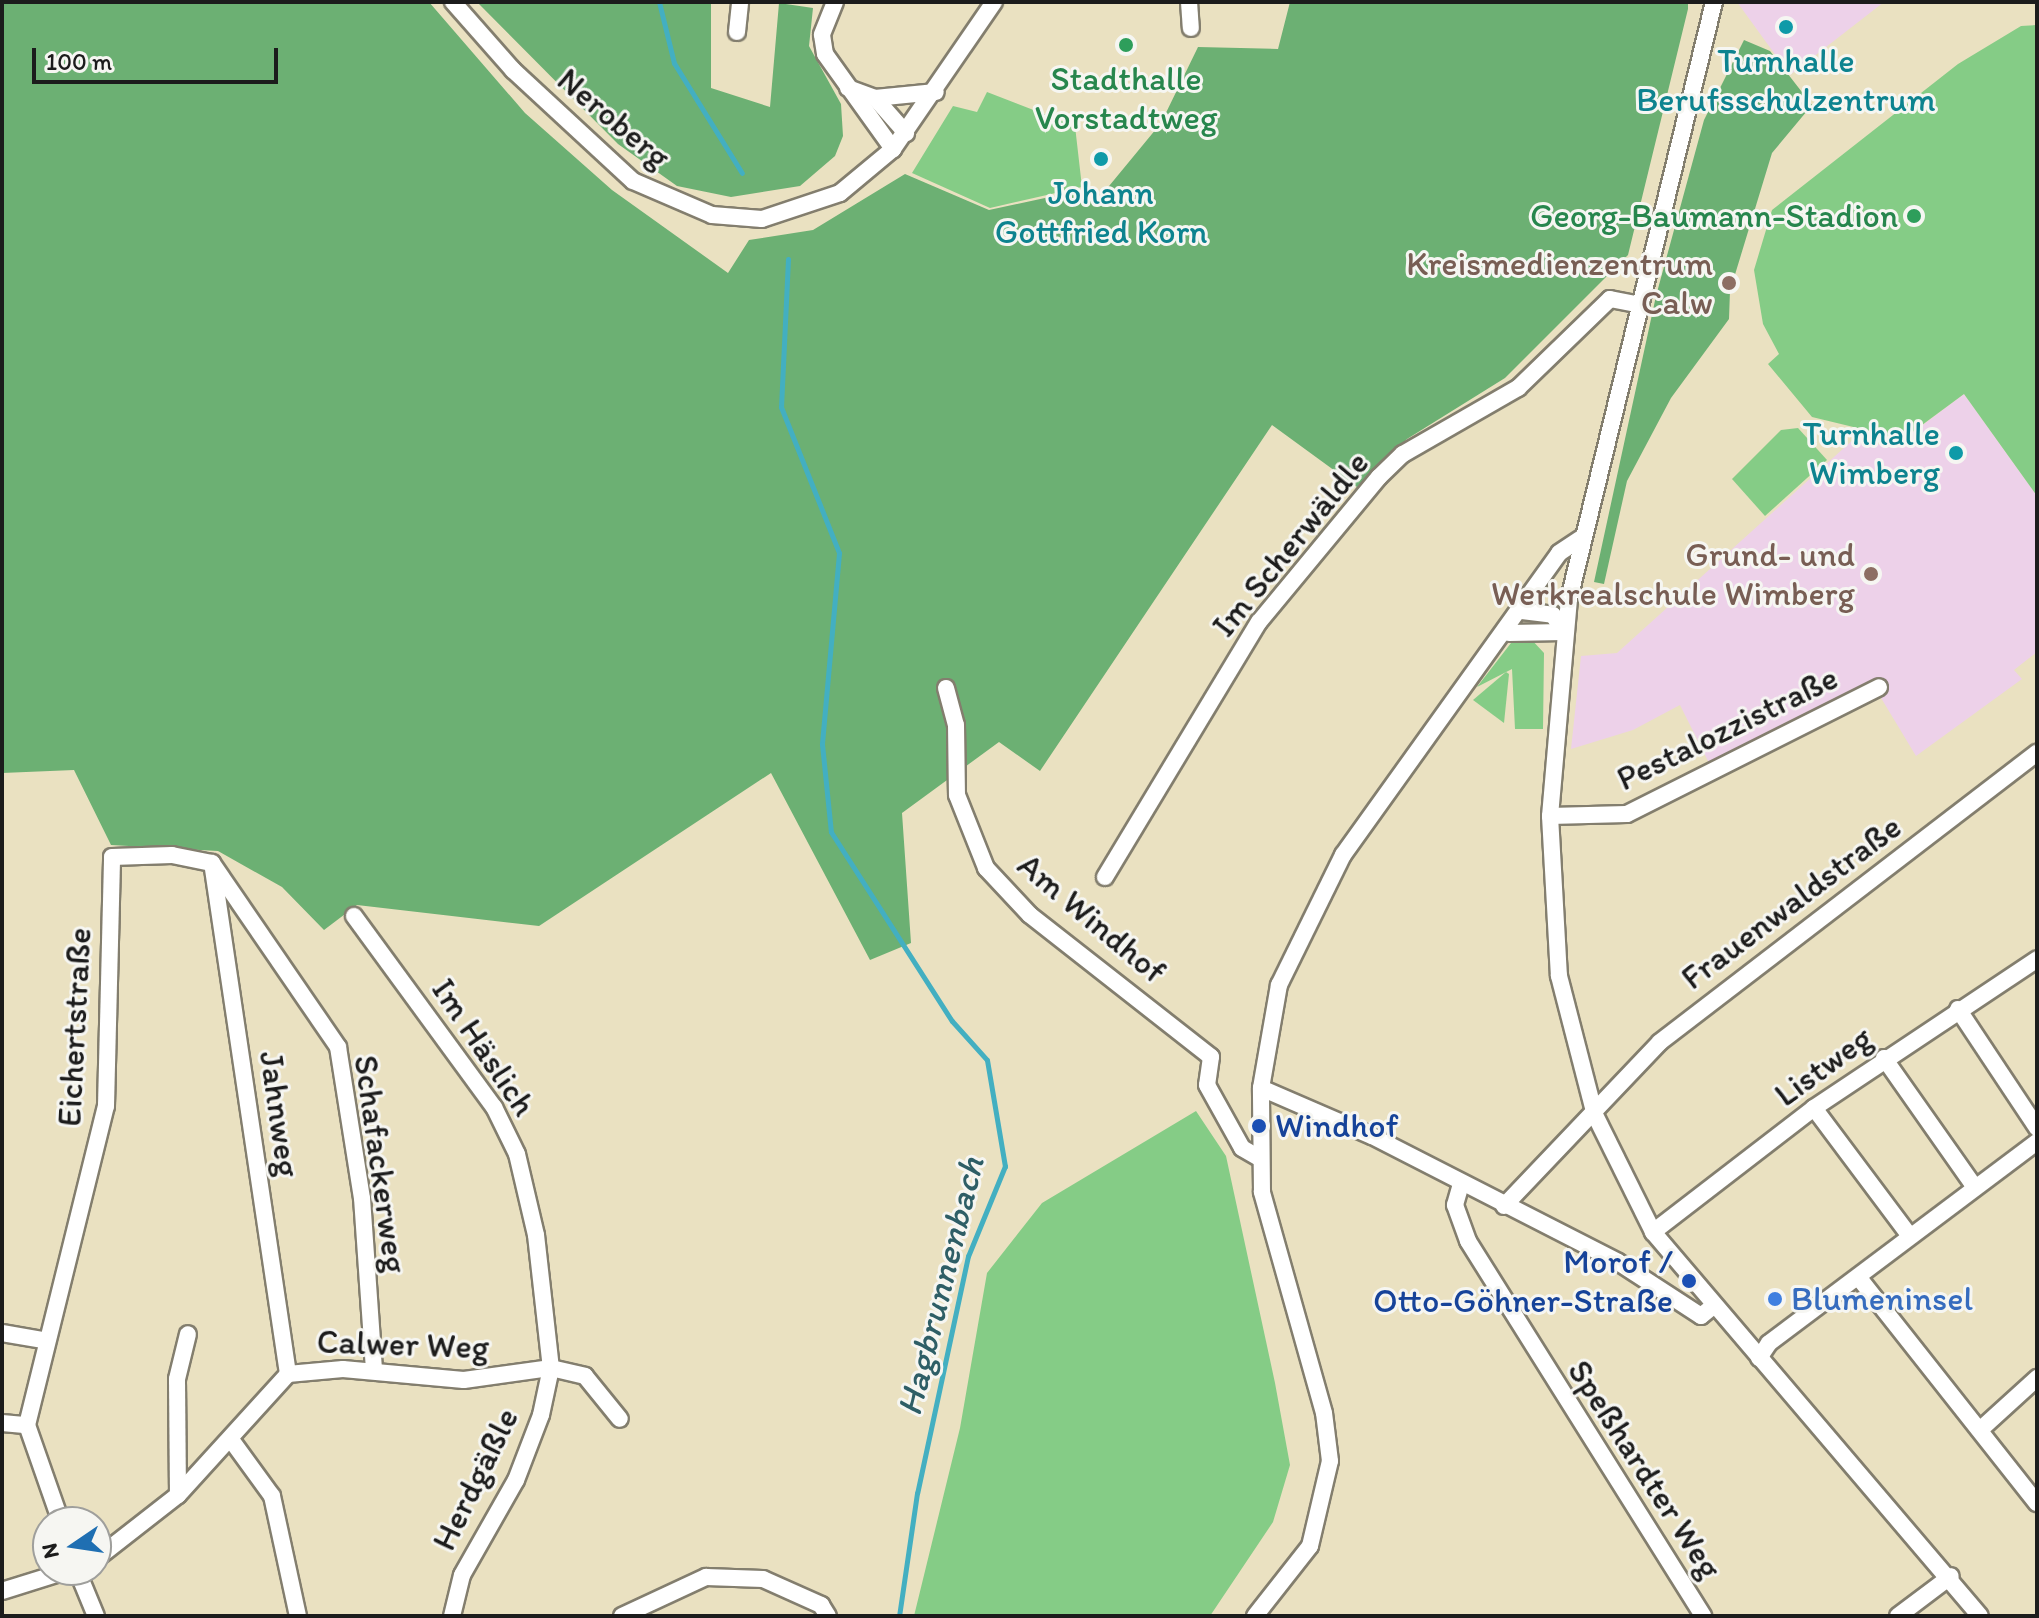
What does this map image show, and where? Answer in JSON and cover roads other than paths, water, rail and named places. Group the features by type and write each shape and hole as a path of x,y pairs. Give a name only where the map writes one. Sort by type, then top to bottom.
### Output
{"street":[{"name":"Neroberg","path":"453,2 575,129 633,181 669,201 744,218 795,214 840,193 893,149 936,92 994,2"},
{"path":"737,32 740,2"},
{"path":"835,2 822,35 848,88 893,149"},
{"path":"1189,2 1191,28"},
{"path":"1714,2 1635,304 1580,539 1564,632 1550,816 1559,976 1595,1115 1653,1232 1711,1308 1759,1358 1951,1576 1980,1616"},
{"path":"848,88 875,98 936,92"},
{"path":"875,98 906,133"},
{"name":"Im Scherwäldle","path":"1105,877 1259,622 1379,477 1403,454 1518,388 1610,299 1635,304"},
{"path":"1255,1616 1310,1546 1330,1461 1324,1413 1273,1239 1259,1158 1261,1088 1279,985 1319,895 1509,633 1559,553 1580,539"},
{"path":"1522,611 1553,615 1564,632"},
{"path":"1509,633 1564,632"},
{"name":"Pestalozzistraße","path":"1550,816 1627,814 1879,687"},
{"name":"Am Windhof","path":"946,688 956,725 957,795 986,868 1030,915 1211,1057 1207,1085 1242,1148 1259,1158"},
{"name":"Frauenwaldstraße","path":"1504,1206 1595,1115 1660,1042 1734,980 2037,753"},
{"name":"Eichertstraße","path":"55,1506 27,1425 43,1340 106,1106 112,857 172,855 212,863"},
{"name":"Schafackerweg","path":"212,863 338,1047 362,1198 374,1371"},
{"name":"Jahnweg","path":"212,863 288,1374"},
{"name":"Im Häslich","path":"354,916 510,1136 536,1235 551,1368"},
{"name":"Listweg","path":"1653,1232 1884,1058 2036,962"},
{"path":"1958,1009 2037,1128"},
{"path":"1884,1058 1974,1186"},
{"path":"1261,1088 1618,1262 1701,1316 1711,1308"},
{"path":"1814,1108 1909,1235"},
{"path":"1759,1358 1769,1343 1859,1278 1974,1186 2037,1142"},
{"name":"Speßhardter Weg","path":"1461,1184 1455,1205 1468,1241 1703,1616"},
{"path":"1859,1278 2037,1503"},
{"path":"2,1333 43,1340"},
{"path":"178,1495 177,1379 188,1334"},
{"name":"Calwer Weg","path":"112,1547 178,1495 232,1441 288,1374 374,1371 464,1380 551,1368 585,1376 620,1419"},
{"name":"Herdgäßle","path":"452,1616 462,1575 516,1480 551,1368"},
{"path":"1981,1429 2037,1378"},
{"path":"2,1423 27,1425"},
{"path":"232,1441 272,1496 298,1616"},
{"path":"1898,1616 1951,1576"},
{"path":"622,1616 706,1577 763,1579 821,1605 828,1616"},
{"path":"2,1591 32,1582"},
{"path":"84,1586 96,1616"}],"waterway":[{"name":"Hagbrunnenbach","path":"659,2 674,63 742,173"},
{"name":"Hagbrunnenbach","path":"788,259 781,407 839,553 822,744 831,832 952,1021 987,1060 1005,1166 968,1256 917,1493 899,1616"}],"place":[{"name":"Turnhalle Berufsschulzentrum","path":"1786,27"},
{"name":"Stadthalle Vorstadtweg","path":"1126,45"},
{"name":"Johann Gottfried Korn","path":"1101,159"},
{"name":"Georg-Baumann-Stadion","path":"1914,216"},
{"name":"Kreismedienzentrum Calw","path":"1729,283"},
{"name":"Turnhalle Wimberg","path":"1956,453"},
{"name":"Grund- und Werkrealschule Wimberg","path":"1871,574"},
{"name":"Windhof","path":"1259,1126"},
{"name":"Morof / Otto-Göhner-Straße","path":"1689,1281"},
{"name":"Blumeninsel","path":"1775,1299"}]}
